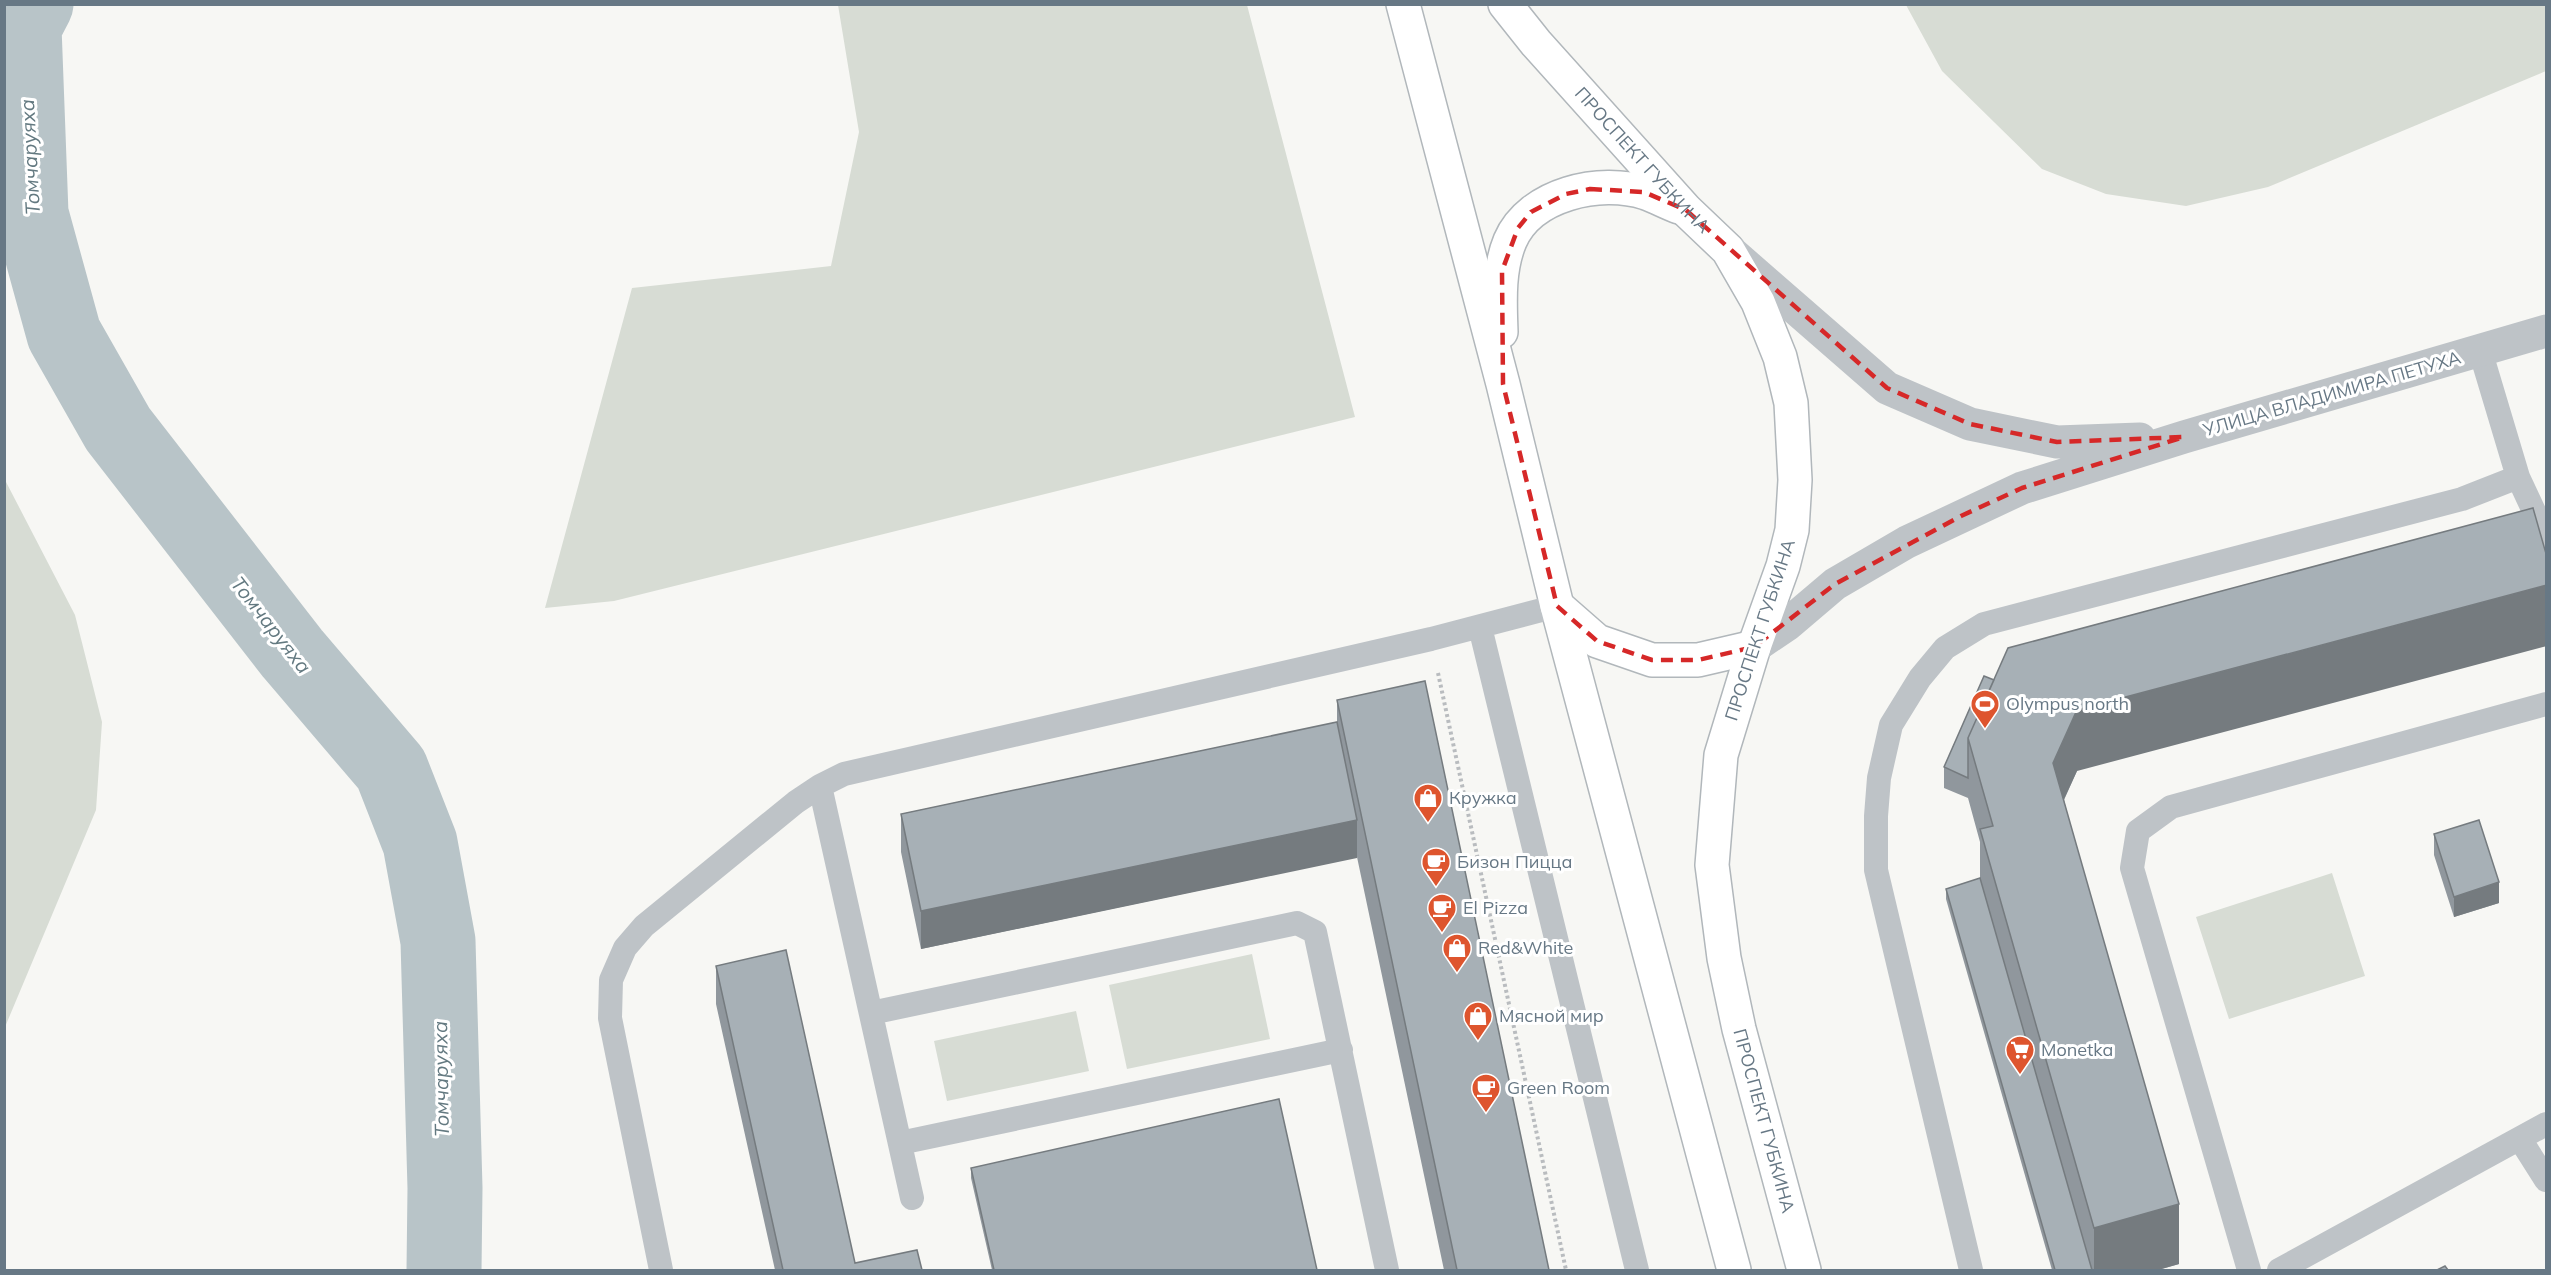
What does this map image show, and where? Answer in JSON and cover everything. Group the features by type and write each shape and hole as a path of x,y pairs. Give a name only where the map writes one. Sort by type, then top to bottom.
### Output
{"main road":[{"path":"1403,4 1503,384 1557,606 1734,1270"},
{"name":"ПРОСПЕКТ ГУБКИНА","path":"1505,4 1536,43 1686,210 1728,250 1758,302 1780,357 1791,414 1796,480 1792,530 1783,566 1754,646 1721,755 1712,865 1724,958 1739,1029 1804,1270"},
{"path":"1503,384 1500,303 1502,271 1510,242 1531,212 1554,198 1598,189 1644,192 1686,210"},
{"path":"1557,606 1597,641 1652,660 1698,660 1754,646"}],"street":[{"path":"1728,250 1887,388 1970,424 2057,442 2184,437"},
{"name":"УЛИЦА ВЛАДИМИРА ПЕТУХА","path":"2184,437 2547,331"},
{"path":"1754,646 1788,624 1835,584 1907,542 1952,520 2022,488 2184,437"}],"lane":[{"path":"2480,350 2518,477 2547,537"},
{"path":"1971,1270 1876,870 1875,816 1878,788 1891,725 1920,678 1945,648 1984,624 2462,499 2518,477"},
{"path":"661,1270 610,1018 610,980 625,948 644,926 796,802 844,774 1431,639 1557,606"},
{"path":"1480,627 1637,1270"},
{"path":"2249,1270 2132,868 2138,831 2170,807 2547,704"},
{"path":"820,786 912,1198"},
{"path":"871,1013 1297,923 1315,932 1387,1270"},
{"path":"900,1143 1341,1050"},
{"path":"2279,1270 2547,1124"},
{"path":"2520,1139 2547,1180"}],"path":[{"path":"1431,639 1566,1270"}],"highlighted area":[{"path":"1590,189 1644,192 1686,210 1887,388 1970,424 2057,442 2184,437 2022,488 1961,516 1835,584 1754,647 1698,660 1652,660 1597,641 1557,606 1503,384 1502,271 1518,228 1531,212 1566,194"}],"shaded area":[{"path":"838,5 1247,5 1355,417 614,601 545,608 632,288 831,266 859,132"},
{"path":"1906,5 2546,5 2546,71 2268,187 2186,206 2106,194 2042,169 1942,71"},
{"path":"5,480 75,615 102,722 96,810 5,1027"},
{"path":"2332,873 2365,976 2229,1019 2196,917"},
{"path":"1252,954 1270,1039 1127,1069 1109,985"},
{"path":"1076,1011 1089,1071 947,1101 934,1041"}],"building":[{"path":"2533,508 2547,557 2547,585 2077,710 2053,763 2179,1204 2094,1228 1980,829 1993,826 1968,738 2008,648"},
{"path":"1984,676 1994,680 1968,738 1968,778 1944,767"},
{"path":"1425,681 1549,1270 1457,1270 1337,700"},
{"path":"1337,722 1357,820 921,911 901,814"},
{"path":"2479,820 2499,882 2454,897 2434,834"},
{"path":"1980,878 2092,1270 2055,1270 1946,889"},
{"path":"786,950 855,1263 917,1250 922,1270 783,1270 716,966"},
{"path":"1279,1099 1317,1270 994,1270 971,1168"}],"waterway":[{"name":"Томчаруяха","path":"36,4 24,27 31,214 64,334 118,429 292,653 391,769 420,843 438,941 445,1188 444,1270"}],"place":[{"name":"Olympus north","path":"1985,730"},
{"name":"Кружка","path":"1428,824"},
{"name":"Бизон Пицца","path":"1436,888"},
{"name":"El Pizza","path":"1442,934"},
{"name":"Red&White","path":"1457,974"},
{"name":"Мясной мир","path":"1478,1042"},
{"name":"Monetka","path":"2020,1076"},
{"name":"Green Room","path":"1486,1114"}]}
